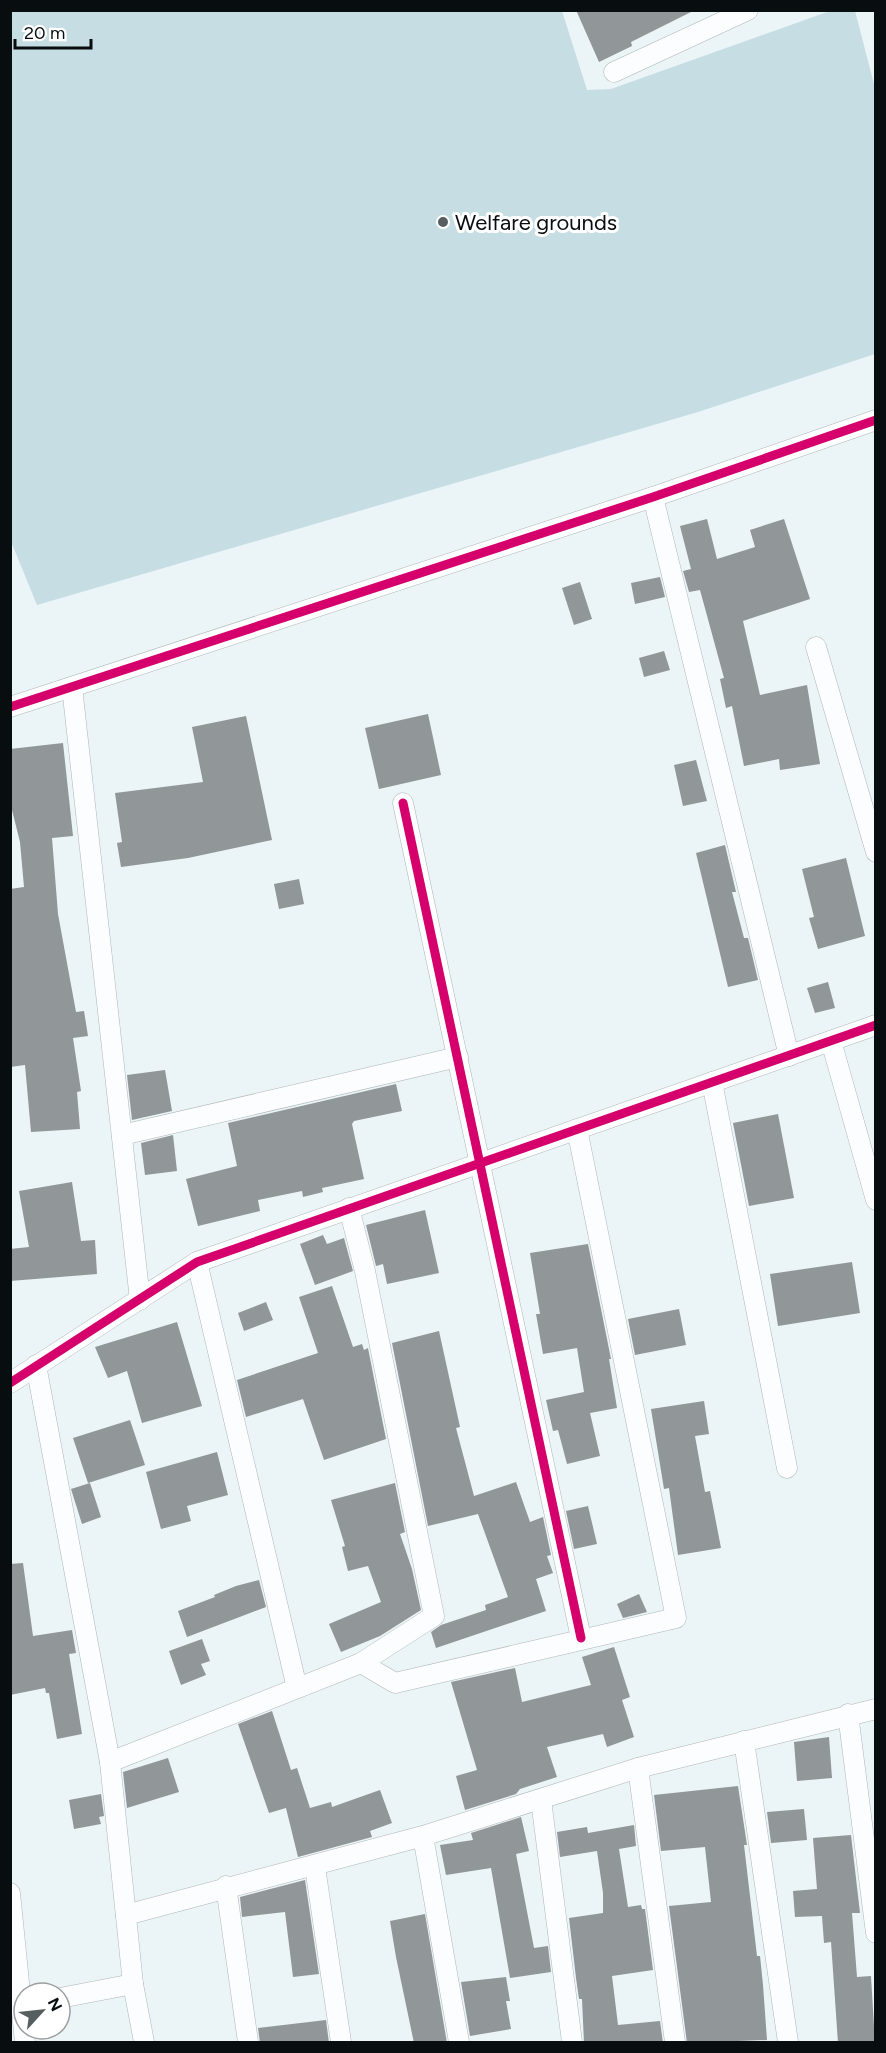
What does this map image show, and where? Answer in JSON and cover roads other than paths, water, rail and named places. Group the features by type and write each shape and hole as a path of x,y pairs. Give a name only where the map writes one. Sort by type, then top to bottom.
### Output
{"street":[{"path":"615,72 748,10"},
{"path":"10,707 653,497 876,420"},
{"path":"653,497 789,1056"},
{"path":"816,647 876,852"},
{"path":"72,687 140,1300"},
{"path":"404,803 581,1638"},
{"path":"10,1383 197,1262 876,1025"},
{"path":"831,1041 876,1200"},
{"path":"122,1135 458,1057"},
{"path":"712,1082 787,1468"},
{"path":"361,1663 395,1683 581,1638 676,1618 577,1129"},
{"path":"110,1762 361,1663 434,1616 365,1271 349,1208"},
{"path":"197,1262 297,1688"},
{"path":"36,1365 110,1762 134,1984 144,2043"},
{"path":"126,1915 226,1886 315,1867 423,1836 638,1768 876,1708"},
{"path":"848,1714 876,1933"},
{"path":"744,1741 788,2043"},
{"path":"638,1768 675,2043"},
{"path":"541,1800 572,2043"},
{"path":"423,1836 459,2043"},
{"path":"315,1867 341,2043"},
{"path":"226,1886 248,2043"},
{"path":"10,1893 16,1981"},
{"path":"72,1996 134,1984"}],"place":[{"name":"Welfare grounds","path":"443,222"}]}
